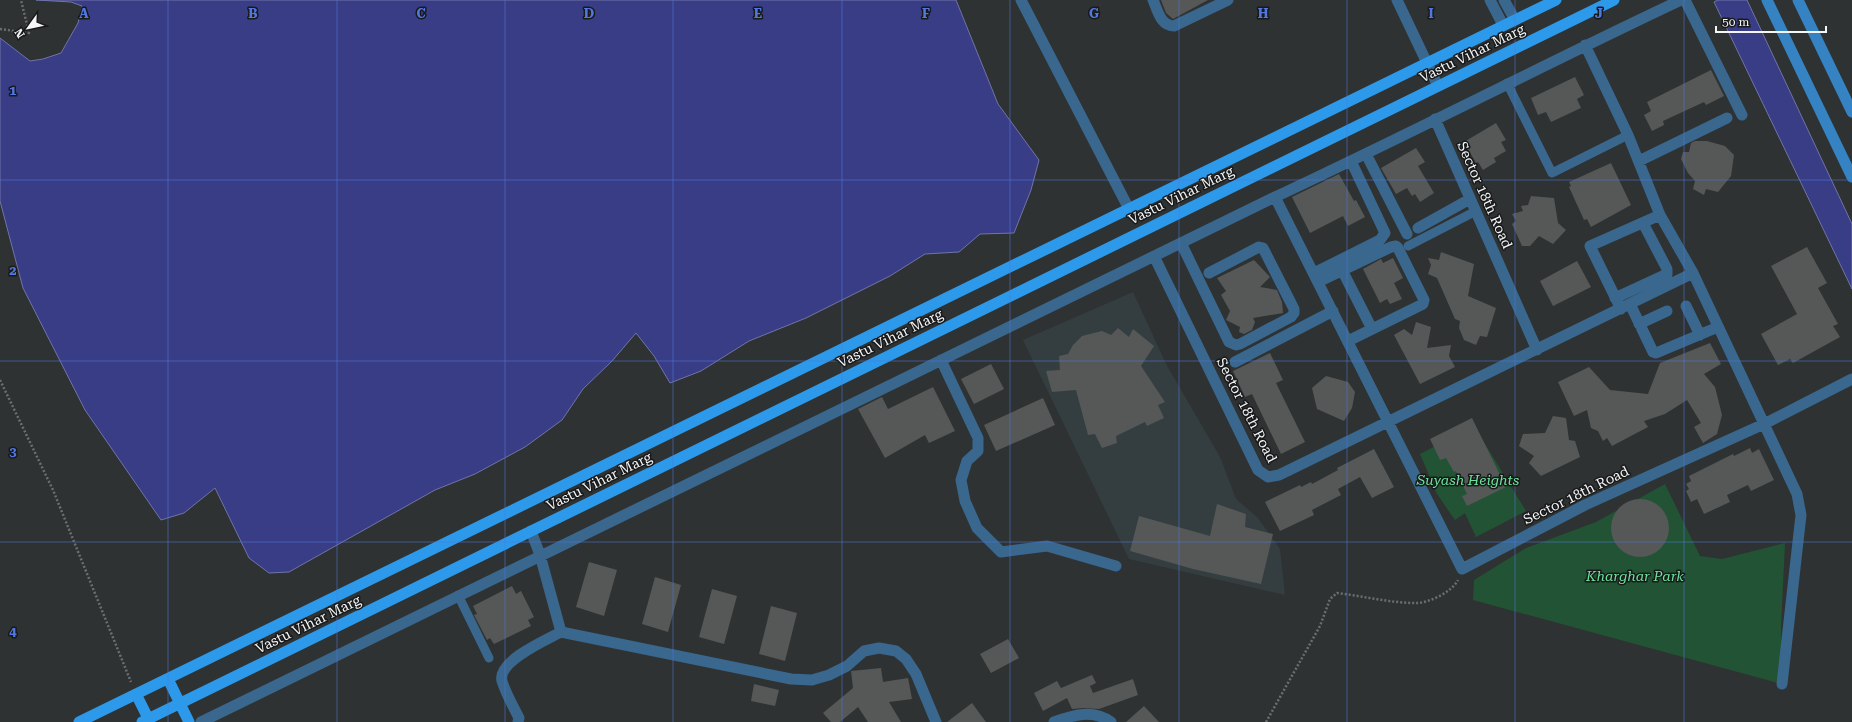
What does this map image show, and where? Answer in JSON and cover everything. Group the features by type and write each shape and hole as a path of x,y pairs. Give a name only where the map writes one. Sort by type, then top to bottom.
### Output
{"main road":[{"name":"Vastu Vihar Marg","path":"79,722 1556,0"},
{"name":"Vastu Vihar Marg","path":"147,721 180,703 1614,0"},
{"path":"1767,0 1852,177"},
{"path":"1798,0 1852,112"},
{"path":"168,679 189,722"},
{"path":"136,694 147,721"}],"street":[{"path":"1021,0 1129,209"},
{"path":"1153,0 1162,21 1167,26 1174,26 1228,0"},
{"path":"1397,0 1428,62 1438,86"},
{"path":"1490,0 1503,25"},
{"path":"1504,0 1515,20"},
{"path":"201,722 1275,196 1366,154 1507,83 1681,0"},
{"path":"1685,0 1742,115"},
{"path":"1585,45 1628,135 1660,215 1693,273 1797,494 1801,515 1782,684"},
{"path":"1639,161 1727,118"},
{"name":"Sector 18th Road","path":"1435,119 1537,350"},
{"path":"1366,154 1407,234"},
{"path":"1316,277 1380,240 1385,233 1351,161"},
{"path":"1275,196 1462,570"},
{"path":"1418,228 1470,199"},
{"path":"1660,215 1590,246 1615,298 1625,306 1639,324 1653,352 1656,353 1718,327"},
{"path":"1615,298 1666,274 1667,269 1644,223"},
{"path":"1181,243 1229,342 1232,344 1240,344 1291,317 1294,313 1294,309 1263,248 1259,247 1209,273"},
{"path":"1316,277 1342,270 1391,247 1396,246 1398,248 1424,302 1422,305 1348,341"},
{"name":"Sector 18th Road","path":"1154,256 1258,470 1268,477 1279,475 1693,273"},
{"path":"1342,270 1372,329"},
{"path":"1686,306 1700,335"},
{"path":"1235,362 1333,311"},
{"path":"1639,324 1667,311"},
{"path":"942,360 978,438 978,451 967,461 961,480 965,501 977,528 1001,552 1047,546 1116,566"},
{"name":"Sector 18th Road","path":"1462,570 1584,505 1764,424 1852,379"},
{"path":"531,531 540,555 561,632"},
{"path":"518,722 519,718 502,680 504,669 511,660 561,632 791,679 812,680 829,675 847,666 864,651 879,648 896,650 906,659 916,674 936,722"},
{"path":"1054,722 1070,716 1095,714 1111,722"}],"lane":[{"path":"1507,83 1552,173 1628,135"},
{"path":"1408,246 1476,211"},
{"path":"458,595 489,658"}],"path":[{"path":"0,29 29,33 21,0"},
{"path":"0,380 54,490 136,694"},
{"path":"1266,722 1320,626 1330,599 1337,593 1418,603 1445,594 1455,585 1462,570"}],"shaded area":[{"path":"36,0 956,0 998,104 1039,160 1031,190 1014,233 980,234 959,252 925,254 890,276 806,318 749,341 701,371 670,383 654,356 636,333 612,361 583,389 562,420 525,447 475,474 435,490 289,572 269,573 249,558 215,488 184,513 161,520 85,410 23,288 0,201 0,38 30,61 43,59 61,53 78,23 82,6 71,2"},
{"path":"1718,0 1747,0 1852,224 1852,289 1714,2"},
{"path":"1133,292 1166,364 1220,457 1236,499 1258,518 1280,549 1285,595 1129,559 1023,340"}],"green space":[{"name":"Suyash Heights","path":"1474,426 1526,511 1476,537 1465,513 1455,520 1437,494 1420,454"},
{"name":"Kharghar Park","path":"1665,484 1700,556 1722,559 1785,543 1781,627 1782,684 1473,600 1474,580 1526,548 1596,522"}],"building":[{"path":"1161,0 1208,0 1173,19 1166,13"},
{"path":"1711,70 1724,96 1706,105 1704,102 1663,121 1664,125 1652,131 1644,115 1651,111 1647,102"},
{"path":"1575,77 1584,95 1577,99 1581,108 1551,122 1546,112 1538,115 1531,98"},
{"path":"1496,123 1506,140 1501,142 1506,151 1494,158 1496,162 1483,170 1478,162 1476,163 1464,142"},
{"path":"1695,141 1707,141 1725,146 1734,155 1731,176 1718,192 1706,189 1704,195 1693,189 1695,181 1688,173 1681,159 1683,152 1689,152 1691,143"},
{"path":"1416,148 1425,162 1418,166 1434,193 1420,202 1415,194 1412,196 1407,188 1396,194 1381,168"},
{"path":"1611,163 1631,205 1591,227 1587,219 1584,220 1569,187 1571,186 1569,182"},
{"path":"1339,174 1365,217 1348,226 1343,216 1310,233 1292,197"},
{"path":"1531,196 1554,198 1558,223 1566,230 1553,244 1539,236 1530,246 1522,246 1512,224 1516,221 1512,214 1523,211 1521,206 1528,205"},
{"path":"1807,247 1827,283 1818,288 1838,324 1833,326 1840,337 1793,363 1790,359 1778,365 1761,334 1797,314 1771,266"},
{"path":"1441,252 1474,264 1468,296 1496,308 1487,337 1480,336 1476,345 1464,340 1459,328 1460,321 1455,319 1437,278 1428,274 1431,265 1428,258 1439,260"},
{"path":"1393,258 1403,278 1394,283 1402,299 1390,304 1387,299 1380,303 1363,269 1381,259 1383,263"},
{"path":"1254,260 1270,277 1260,287 1277,290 1282,302 1283,313 1253,318 1255,322 1252,330 1244,334 1239,332 1240,327 1226,320 1230,311 1221,295 1226,291 1217,278"},
{"path":"1577,261 1591,287 1553,306 1540,281"},
{"path":"1416,322 1431,327 1427,348 1451,345 1449,356 1455,367 1420,384 1394,335 1404,329 1412,335"},
{"path":"1118,328 1129,337 1133,329 1154,346 1141,366 1165,402 1158,405 1164,418 1147,426 1145,422 1116,436 1117,443 1102,448 1095,434 1088,435 1076,390 1052,392 1046,371 1060,370 1059,356 1068,354 1073,345 1082,336 1102,331 1111,335"},
{"path":"1710,343 1721,364 1704,374 1715,387 1722,415 1717,434 1703,443 1694,427 1701,423 1687,400 1665,414 1644,421 1648,427 1612,446 1607,438 1603,441 1598,431 1591,428 1587,410 1574,416 1558,382 1589,367 1610,390 1648,394 1660,363"},
{"path":"1270,353 1283,380 1276,383 1305,442 1281,454 1252,394 1245,397 1233,371"},
{"path":"991,364 1004,389 974,404 961,379"},
{"path":"1326,376 1348,382 1355,392 1352,408 1344,421 1317,409 1312,388"},
{"path":"933,387 955,431 929,443 925,435 885,458 858,409 882,397 888,409"},
{"path":"1043,398 1055,425 996,451 984,425"},
{"path":"1553,416 1566,418 1569,440 1575,441 1580,457 1541,476 1529,463 1534,456 1519,446 1523,434 1545,433"},
{"name":"Suyash Heights","path":"1472,418 1506,487 1467,506 1462,496 1467,494 1456,471 1454,472 1446,458 1440,460 1430,439"},
{"path":"1750,448 1752,453 1759,449 1774,480 1751,491 1748,485 1727,495 1730,502 1704,514 1697,499 1691,502 1686,491 1689,489 1686,484 1691,481 1689,476 1733,454 1734,456"},
{"path":"1374,449 1394,487 1372,498 1360,477 1338,489 1341,495 1312,510 1314,515 1280,531 1265,502 1300,485 1301,487 1311,482 1312,484 1338,470 1337,468"},
{"path":"1640,499 1651,501 1664,512 1667,517 1669,528 1667,539 1656,552 1651,555 1640,557 1629,555 1616,544 1613,539 1611,528 1613,517 1624,504 1629,501"},
{"path":"1217,504 1246,514 1245,527 1273,534 1261,584 1193,569 1130,551 1139,516 1210,536"},
{"path":"589,562 617,570 604,616 576,607"},
{"path":"655,577 681,585 668,632 642,624"},
{"path":"512,586 516,594 521,591 534,617 528,620 531,626 494,644 490,638 487,640 474,615 477,614 473,606"},
{"path":"712,589 737,596 724,644 699,637"},
{"path":"771,606 797,613 785,661 759,654"},
{"path":"1008,639 1019,658 991,673 980,654"},
{"path":"881,668 883,682 908,678 912,699 889,702 901,722 868,722 858,707 840,722 831,722 823,713 853,688 851,671"},
{"path":"1092,675 1096,683 1090,686 1093,693 1133,679 1138,695 1099,709 1072,709 1067,698 1043,711 1034,693 1057,681 1061,688"},
{"path":"754,684 779,690 775,706 751,701"},
{"path":"972,703 986,722 947,722"},
{"path":"1144,706 1159,722 1126,722"}]}
